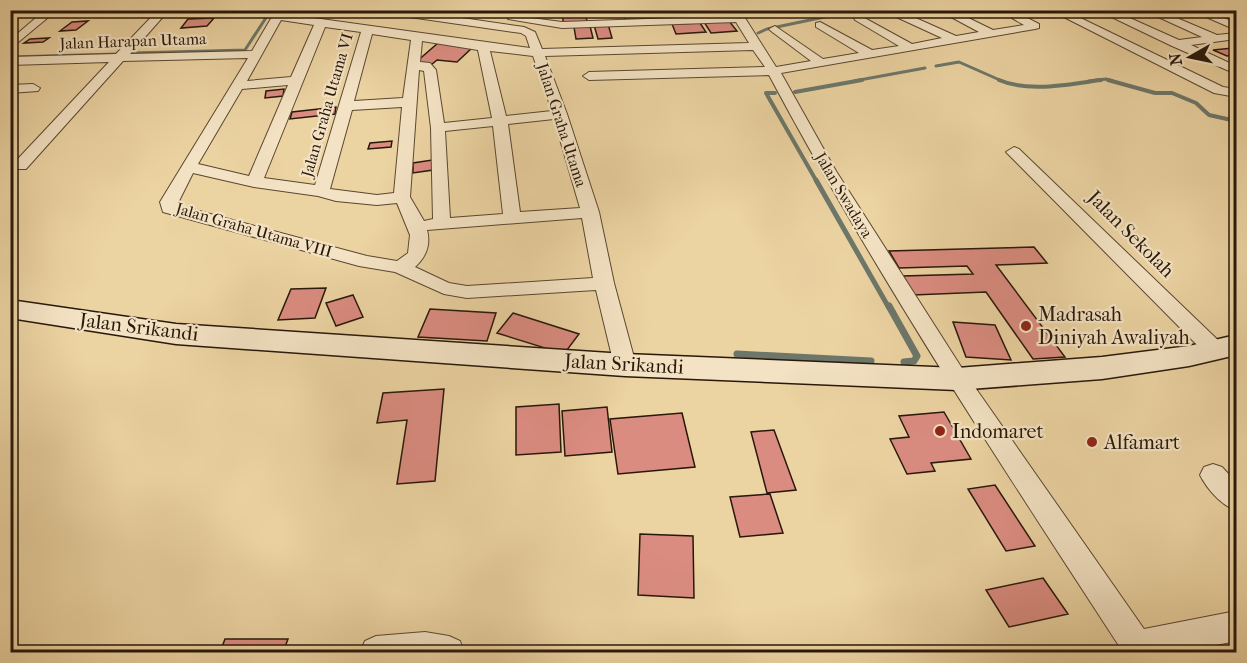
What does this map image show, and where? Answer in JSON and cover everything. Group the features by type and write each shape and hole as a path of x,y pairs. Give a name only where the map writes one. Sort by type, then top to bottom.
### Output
{"main road":[{"name":"Jalan Srikandi","path":"10,309 176,334 625,365 957,379 1102,368 1189,356 1225,347"}],"street":[{"path":"10,46 52,10"},
{"path":"20,166 164,10"},
{"name":"Jalan Graha Utama","path":"382,10 524,30 531,34 560,114 590,212 604,283 625,365"},
{"path":"555,10 560,25"},
{"path":"943,10 990,33"},
{"path":"1102,10 1236,70"},
{"path":"1148,10 1236,48"},
{"path":"1195,10 1236,27"},
{"path":"1007,12 1047,11 1219,90 1236,93"},
{"path":"393,34 400,12"},
{"path":"483,12 560,25 736,15"},
{"path":"589,76 773,71 1035,26 1007,12"},
{"path":"896,13 953,39"},
{"path":"281,14 417,38 539,52 757,46"},
{"name":"Jalan Graha Utama VIII","path":"281,14 168,202 169,208 366,262 408,261"},
{"name":"Jalan Swadaya","path":"736,15 773,71 828,171 957,379 1139,649"},
{"path":"859,18 909,46"},
{"path":"254,182 321,22"},
{"path":"820,26 868,53"},
{"name":"Jalan Graha Utama VI","path":"321,190 368,29"},
{"path":"775,29 820,62"},
{"path":"1133,49 1236,36"},
{"path":"417,38 409,102 442,224"},
{"path":"483,47 500,121 512,218"},
{"name":"Jalan Harapan Utama","path":"10,61 256,54"},
{"path":"402,197 422,149 438,128 430,68 413,66"},
{"path":"238,85 296,81"},
{"path":"410,86 432,84"},
{"path":"10,88 33,88"},
{"path":"344,106 409,102"},
{"path":"438,128 560,114"},
{"name":"Jalan Sekolah","path":"1014,152 1225,347"},
{"path":"190,166 254,182 321,190 336,196 364,199 402,197"},
{"path":"402,197 418,225 419,247 408,261 444,288 467,292 604,283"},
{"path":"418,225 590,212"},
{"path":"1213,475 1236,499"},
{"path":"1139,649 1236,626"},
{"path":"376,652 433,651"}],"building":[{"path":"516,10 547,11 531,12 532,16 517,17"},
{"path":"631,10 647,10 651,20 625,21 623,13 631,13"},
{"path":"666,10 680,10 685,19 670,20"},
{"path":"664,11 668,20 654,20 650,12"},
{"path":"683,11 697,11 702,18 687,19"},
{"path":"585,14 588,24 564,25 562,15"},
{"path":"214,18 207,26 181,28 188,19"},
{"path":"88,21 76,30 60,31 72,22"},
{"path":"729,21 737,31 711,33 704,22"},
{"path":"700,23 706,32 676,34 672,24"},
{"path":"608,24 612,38 598,39 594,25"},
{"path":"590,26 593,38 576,39 574,27"},
{"path":"49,38 43,42 24,43 30,39"},
{"path":"438,43 473,47 457,62 437,60 431,65 415,63"},
{"path":"1233,48 1236,50 1236,55 1227,56 1213,50"},
{"path":"284,89 283,96 265,98 266,91"},
{"path":"336,107 335,114 290,119 292,112"},
{"path":"392,141 391,147 368,149 370,143"},
{"path":"432,160 433,170 413,173 413,163"},
{"name":"Madrasah Diniyah Awaliyah","path":"1034,247 1047,263 996,265 1065,357 1033,359 986,292 913,295 903,276 973,274 967,266 899,268 889,251"},
{"path":"326,288 315,318 278,320 291,289"},
{"path":"353,295 363,317 336,326 326,303"},
{"path":"430,309 496,313 487,341 418,337"},
{"path":"513,313 579,334 564,354 497,333"},
{"name":"Madrasah Diniyah Awaliyah","path":"953,322 995,325 1011,360 966,357"},
{"path":"444,389 435,481 397,484 407,420 377,423 383,393"},
{"path":"559,404 561,452 516,455 516,407"},
{"path":"607,407 612,452 565,456 562,411"},
{"path":"944,412 971,459 931,463 935,471 907,474 890,439 909,437 899,416"},
{"path":"682,413 695,467 618,474 610,419"},
{"path":"774,430 796,490 767,493 751,432"},
{"path":"995,485 1035,546 1006,551 968,489"},
{"path":"770,494 783,533 740,537 730,497"},
{"path":"640,534 693,536 694,598 638,595"},
{"path":"1043,578 1068,614 1009,627 986,590"},
{"path":"225,639 288,639 283,652 220,652"}],"waterway":[{"path":"132,53 245,50 271,10"},
{"path":"758,33 767,29 858,10"},
{"path":"10,57 117,54"},
{"path":"936,66 959,62 1002,81"},
{"path":"854,81 925,68"},
{"path":"1089,81 1106,79 1113,81"},
{"path":"795,92 862,80"},
{"path":"1002,81 1036,87 1101,80"},
{"path":"1108,80 1155,93 1172,93 1196,103 1209,115 1236,121"},
{"path":"775,93 766,93 817,182"},
{"path":"816,180 889,308"},
{"path":"889,306 917,356 914,361 904,362"},
{"path":"737,354 871,361"}],"place":[{"name":"Madrasah Diniyah Awaliyah","path":"1026,326"},
{"name":"Indomaret","path":"940,431"},
{"name":"Alfamart","path":"1092,442"}]}
